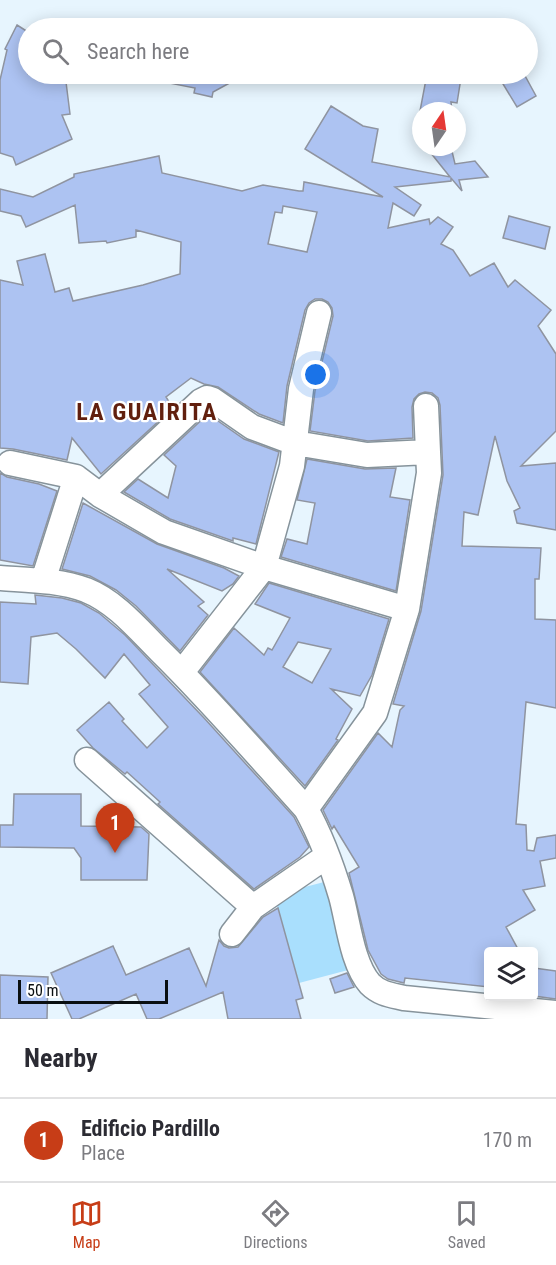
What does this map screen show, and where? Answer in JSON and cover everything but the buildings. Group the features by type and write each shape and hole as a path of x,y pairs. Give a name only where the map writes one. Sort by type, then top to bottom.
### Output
{"street":[{"path":"182,672 264,567 292,466 301,389 319,313"},
{"path":"100,495 201,400 207,399 213,400 252,427 294,443 367,455 428,452"},
{"path":"306,809 375,713 407,609 429,473 426,406"},
{"path":"10,463 76,477 100,495 164,532 264,567 407,609"},
{"path":"43,580 76,477"},
{"path":"0,578 43,580 86,590 108,603 129,620 182,672 306,809 320,833 340,894 359,967 369,982 381,993 404,998 556,1014"},
{"path":"87,760 253,907"},
{"path":"232,934 253,907 327,856"}],"shaded area":[{"path":"328,881 352,969 299,983 274,895"}],"place":[{"name":"Edificio Pardillo","path":"115,853"}],"district":[{"name":"LA GUAIRITA","path":"147,412"}]}
